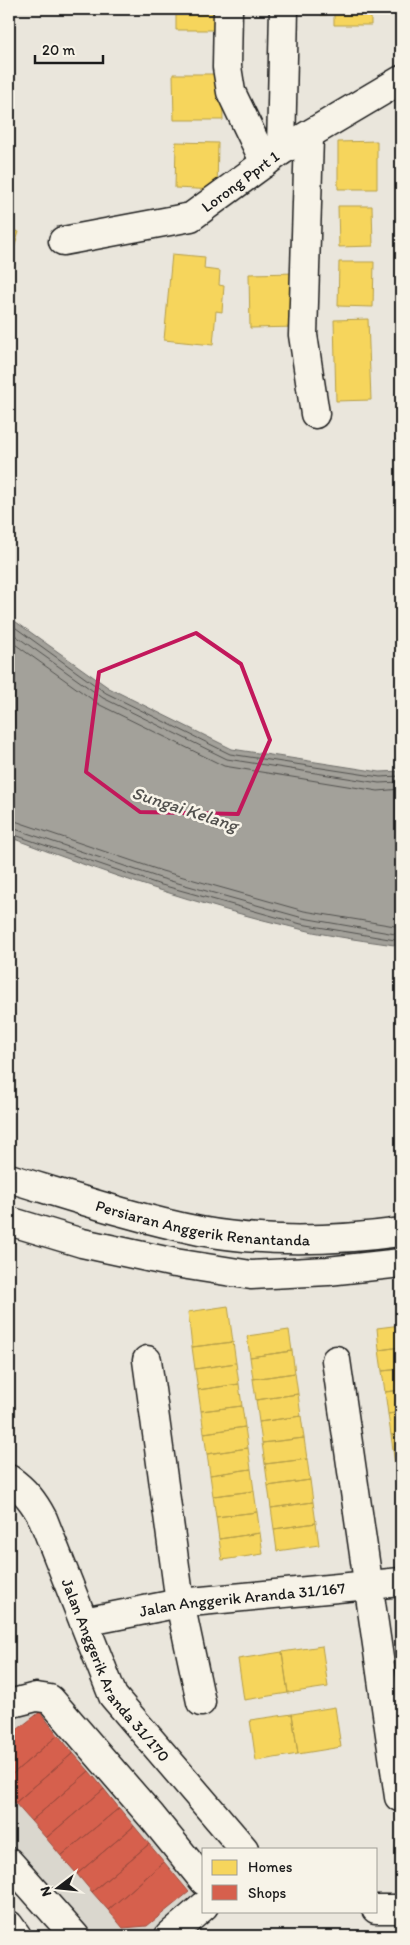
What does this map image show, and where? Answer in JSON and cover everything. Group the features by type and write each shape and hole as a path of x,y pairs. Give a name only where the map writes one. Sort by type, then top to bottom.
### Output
{"street":[{"path":"228,9 227,68 231,92 273,157"},
{"path":"273,157 284,9"},
{"name":"Lorong Pprt 1","path":"63,241 191,217 273,157 401,80"},
{"path":"309,137 304,335 315,414"},
{"name":"Persiaran Anggerik Renantanda","path":"9,1178 123,1212 200,1231 264,1239 359,1238 401,1232"},
{"path":"9,1221 100,1247 251,1275 328,1271 401,1263"},
{"path":"9,1234 36,1230"},
{"path":"147,1360 180,1603 201,1702"},
{"path":"336,1360 399,1797"},
{"name":"Jalan Anggerik Aranda 31/170","path":"9,1478 33,1500 43,1519 113,1696 243,1848"},
{"name":"Jalan Anggerik Aranda 31/167","path":"84,1622 180,1603 367,1583 401,1582"},
{"path":"9,1704 36,1697 50,1699 152,1817 202,1879"},
{"path":"9,1862 75,1936"},
{"path":"169,1936 202,1908"},
{"path":"378,1909 401,1909"},
{"path":"9,1925 17,1936"}],"highlighted area":[{"path":"196,633 241,664 270,740 238,814 140,812 86,772 99,672"}],"shaded area":[{"path":"48,1703 202,1894 202,1896 156,1936 82,1936 9,1853 9,1711"}],"water":[{"name":"Sungai Kelang","path":"9,617 109,688 232,749 380,772 401,771 401,946 312,932 226,910 117,876 9,837"}],"building: Homes":[{"path":"176,9 217,9 218,30 176,30"},
{"path":"321,9 371,9 371,25 334,25 334,14 321,15"},
{"path":"173,74 222,74 223,120 174,120"},
{"path":"377,141 377,189 338,189 338,142"},
{"path":"176,142 218,143 217,190 175,188"},
{"path":"338,206 372,206 373,246 339,247"},
{"path":"9,228 19,232 9,265"},
{"path":"172,254 205,257 204,269 220,271 219,285 224,286 222,312 216,311 213,345 164,340"},
{"path":"339,262 374,262 373,307 338,306"},
{"path":"297,273 298,327 250,328 249,274"},
{"path":"368,319 371,400 336,401 334,320"},
{"path":"228,1306 233,1342 192,1347 188,1312"},
{"path":"401,1325 401,1347 379,1350 377,1328"},
{"path":"289,1330 292,1351 250,1357 247,1336"},
{"path":"233,1342 236,1363 195,1369 192,1347"},
{"path":"401,1347 401,1369 382,1371 379,1350"},
{"path":"292,1351 295,1373 253,1379 250,1357"},
{"path":"236,1363 239,1384 198,1390 195,1369"},
{"path":"401,1369 401,1390 385,1392 382,1371"},
{"path":"295,1373 298,1394 256,1400 253,1379"},
{"path":"239,1384 242,1406 201,1411 198,1390"},
{"path":"401,1390 401,1412 388,1414 385,1392"},
{"path":"298,1394 301,1416 259,1422 256,1400"},
{"path":"242,1406 245,1427 204,1433 201,1411"},
{"path":"401,1412 401,1434 391,1435 388,1414"},
{"path":"301,1416 304,1438 262,1443 259,1422"},
{"path":"245,1427 248,1448 207,1454 204,1433"},
{"path":"401,1434 401,1456 394,1457 391,1435"},
{"path":"304,1438 307,1459 265,1464 262,1443"},
{"path":"248,1448 251,1469 210,1475 207,1454"},
{"path":"401,1456 401,1477 397,1478 394,1457"},
{"path":"307,1459 310,1480 268,1486 265,1464"},
{"path":"251,1469 254,1491 213,1496 210,1475"},
{"path":"401,1477 401,1499 399,1499 397,1478"},
{"path":"310,1480 313,1502 271,1508 268,1486"},
{"path":"254,1491 257,1512 216,1517 213,1496"},
{"path":"313,1502 316,1523 274,1529 271,1508"},
{"path":"257,1512 260,1533 219,1539 216,1517"},
{"path":"316,1523 319,1545 277,1551 274,1529"},
{"path":"260,1533 263,1554 222,1560 219,1539"},
{"path":"322,1646 328,1687 288,1693 282,1652"},
{"path":"282,1652 288,1693 244,1700 238,1659"},
{"path":"335,1707 341,1747 298,1754 292,1714"},
{"path":"292,1714 298,1754 256,1761 250,1720"}],"building: Shops":[{"path":"40,1712 58,1735 9,1777 9,1736"},
{"path":"58,1735 73,1753 15,1803 9,1795 9,1777"},
{"path":"73,1753 89,1771 31,1821 15,1803"},
{"path":"89,1771 104,1789 46,1838 31,1821"},
{"path":"104,1789 119,1808 61,1856 46,1838"},
{"path":"119,1808 134,1826 77,1874 61,1856"},
{"path":"134,1826 149,1844 92,1892 77,1874"},
{"path":"149,1844 164,1862 108,1910 92,1892"},
{"path":"164,1862 189,1892 147,1926 123,1928 108,1910"}]}
